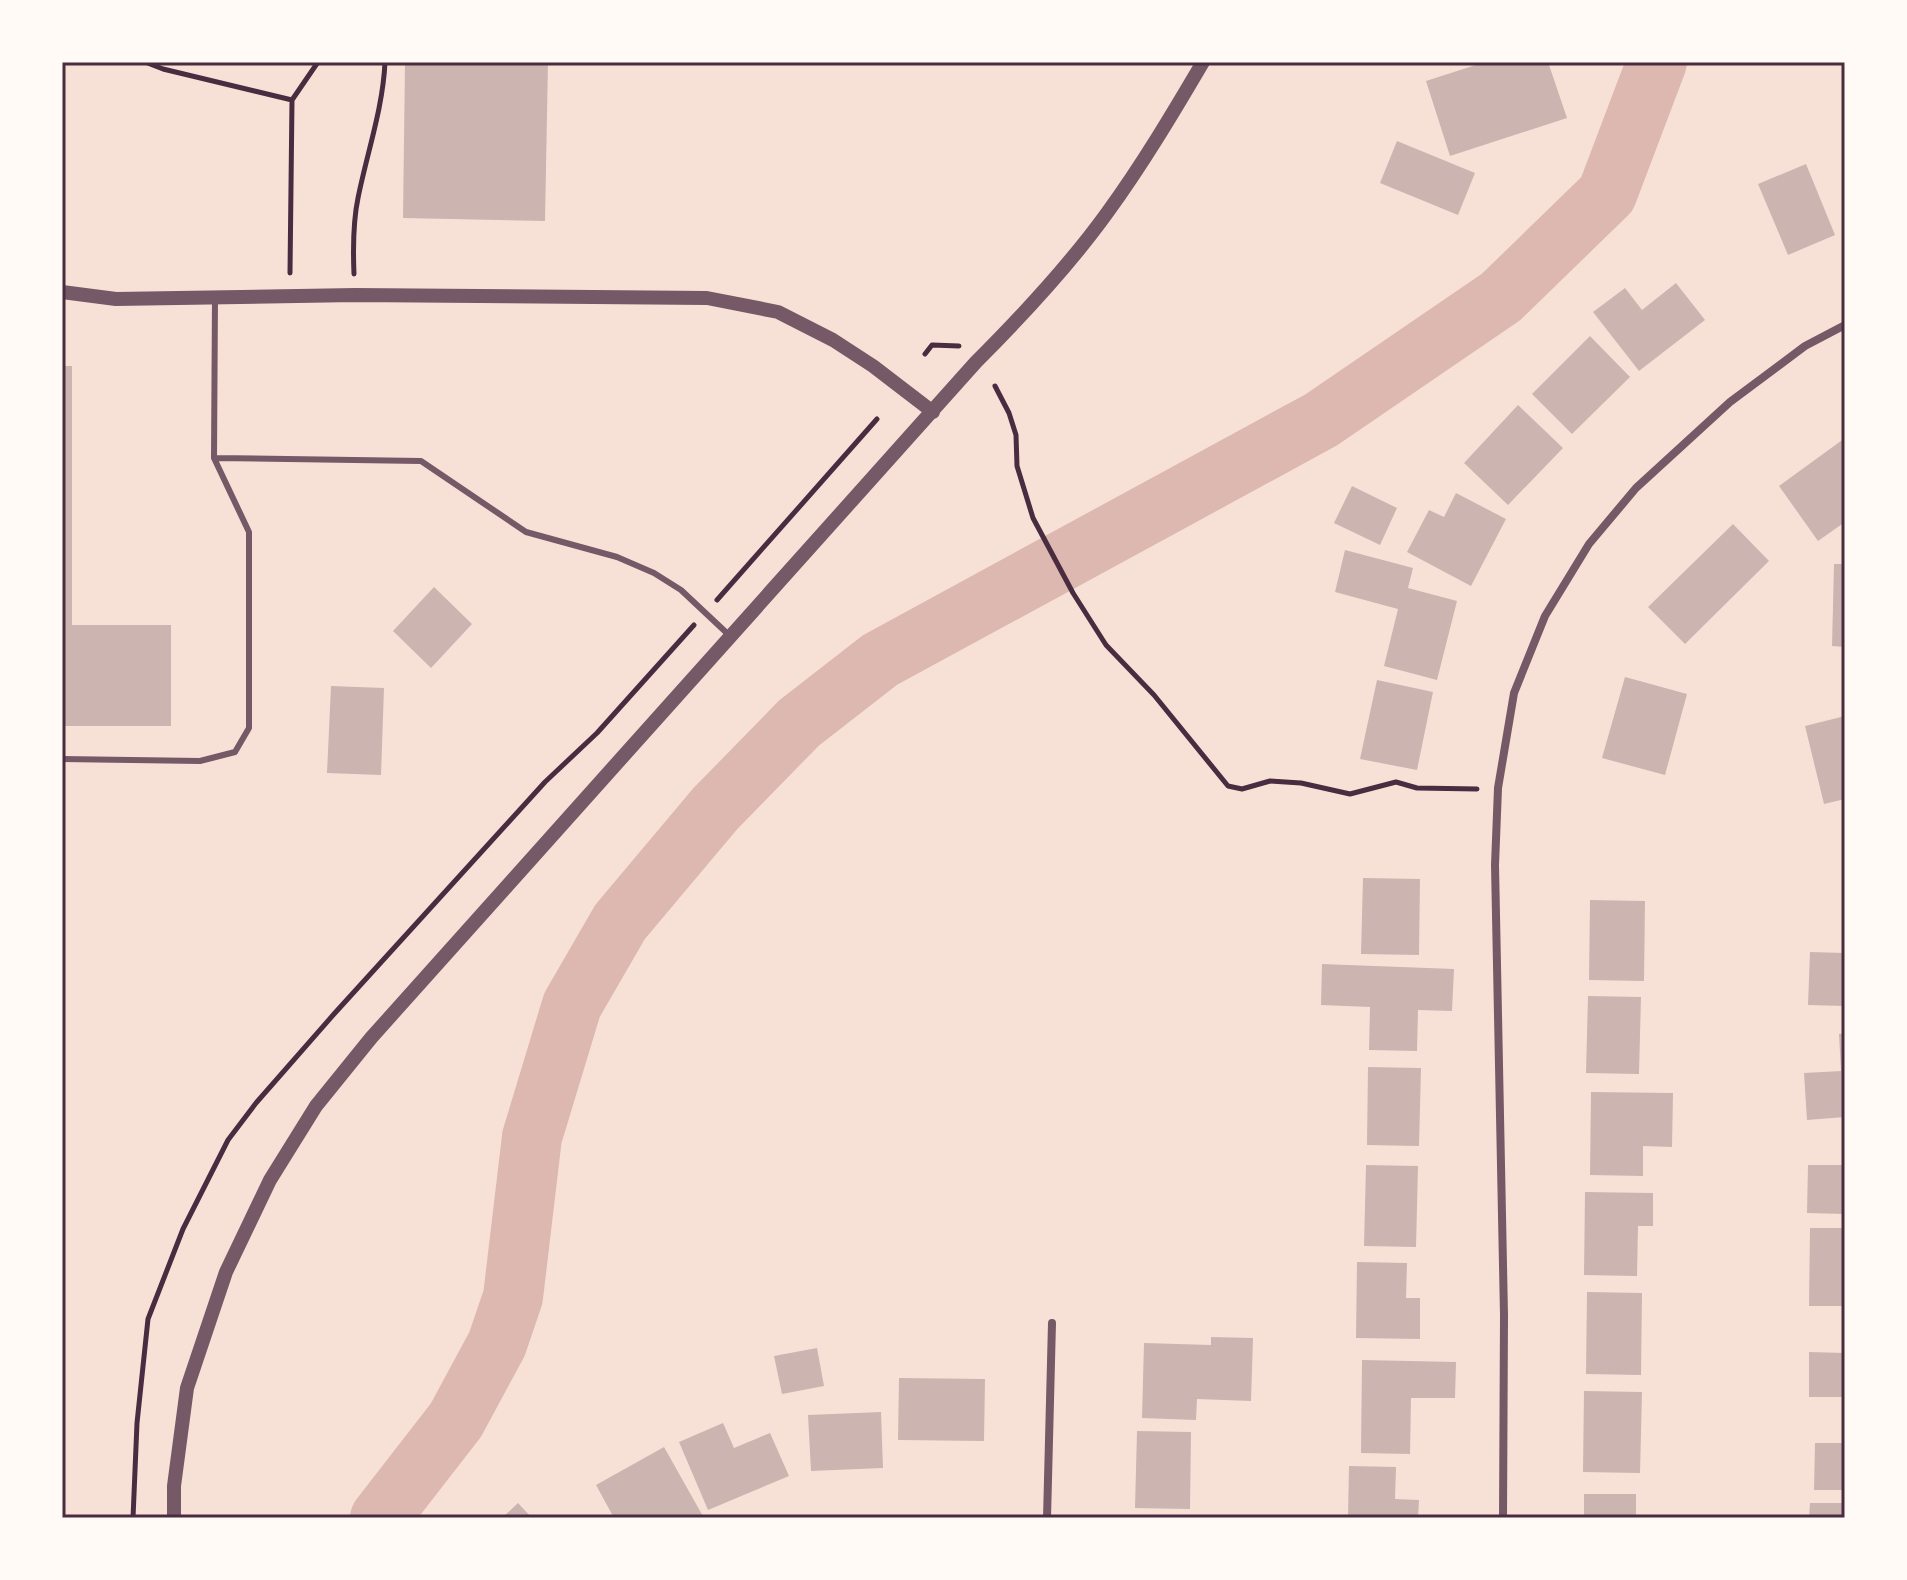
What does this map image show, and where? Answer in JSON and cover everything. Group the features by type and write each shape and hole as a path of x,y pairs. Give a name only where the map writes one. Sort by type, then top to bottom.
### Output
{"street":[{"path":"174,1518 174,1486 187,1388 226,1272 270,1180 316,1106 371,1038 730,636 976,362 1033,305 1106,215 1157,140 1203,62"},
{"path":"62,292 116,299 355,295 707,298 778,312 833,340 933,412"},
{"path":"1503,1518 1504,1315 1495,865 1498,788 1514,693 1545,616 1589,544 1636,488 1730,402 1805,346 1845,325"},
{"path":"1047,1518 1052,1323"}],"lane":[{"path":"62,759 200,761 235,752 249,728 249,532 214,458 215,297"},
{"path":"214,458 421,461 526,532 617,557 654,573 681,590 730,636"}],"path":[{"path":"145,62 292,100"},
{"path":"290,296 292,100 318,62"},
{"path":"355,295 353,254 357,202 374,134 385,62"},
{"path":"925,354 932,345 960,346"},
{"path":"995,386 1016,435 1017,466 1033,518 1073,593 1106,645 1154,695 1228,786 1242,789 1270,781 1301,783 1350,794 1396,782 1417,788 1498,788"}],"building":[{"path":"405,62 548,62 545,221 403,218"},
{"path":"1485,62 1548,62 1567,118 1450,156 1426,81"},
{"path":"1397,141 1475,173 1458,215 1380,183"},
{"path":"1806,164 1835,235 1788,255 1758,184"},
{"path":"1676,283 1705,320 1639,371 1593,312 1625,288 1642,310"},
{"path":"1590,336 1630,377 1572,434 1532,394"},
{"path":"62,366 72,366 72,625 171,625 171,726 62,726"},
{"path":"1518,405 1563,448 1508,505 1464,463"},
{"path":"1845,438 1845,522 1818,541 1779,486"},
{"path":"1352,486 1397,508 1380,545 1334,523"},
{"path":"1456,493 1506,519 1471,586 1407,552 1429,510 1444,517"},
{"path":"1733,524 1769,561 1685,644 1648,607"},
{"path":"1345,550 1413,568 1408,588 1457,601 1437,680 1384,666 1398,609 1335,592"},
{"path":"1834,564 1845,564 1845,647 1832,646"},
{"path":"434,587 472,624 431,668 393,631"},
{"path":"1625,677 1687,694 1665,775 1602,758"},
{"path":"1377,680 1433,692 1417,770 1360,759"},
{"path":"331,686 384,688 381,775 327,773"},
{"path":"1845,716 1845,799 1824,804 1805,726"},
{"path":"1363,878 1420,879 1419,955 1361,954"},
{"path":"1590,900 1645,901 1644,981 1589,980"},
{"path":"1810,952 1845,953 1845,1006 1808,1005"},
{"path":"1322,964 1454,969 1452,1011 1418,1010 1417,1051 1369,1050 1370,1007 1321,1005"},
{"path":"1588,996 1641,997 1639,1074 1586,1073"},
{"path":"1845,1033 1845,1117 1807,1120 1804,1073 1841,1071 1839,1034"},
{"path":"1368,1067 1421,1068 1419,1146 1367,1145"},
{"path":"1591,1092 1673,1093 1672,1147 1643,1146 1643,1176 1590,1175"},
{"path":"1366,1165 1418,1166 1416,1247 1364,1246"},
{"path":"1808,1165 1845,1165 1845,1214 1807,1213"},
{"path":"1585,1192 1653,1193 1653,1226 1638,1226 1637,1276 1584,1275"},
{"path":"1810,1228 1845,1228 1845,1306 1809,1306"},
{"path":"1357,1262 1407,1263 1406,1298 1420,1298 1420,1339 1356,1338"},
{"path":"1587,1292 1642,1293 1641,1375 1586,1374"},
{"path":"1211,1337 1253,1338 1251,1401 1197,1399 1196,1420 1142,1418 1144,1343 1211,1345"},
{"path":"817,1348 824,1386 782,1394 774,1356"},
{"path":"1809,1352 1845,1353 1845,1397 1809,1397"},
{"path":"1362,1360 1456,1362 1455,1398 1411,1398 1410,1454 1361,1453"},
{"path":"899,1378 985,1379 984,1441 898,1440"},
{"path":"1584,1391 1642,1392 1640,1473 1583,1472"},
{"path":"881,1412 883,1468 811,1471 808,1415"},
{"path":"723,1423 734,1448 770,1433 789,1476 708,1510 679,1442"},
{"path":"1137,1431 1191,1432 1190,1509 1135,1508"},
{"path":"1815,1443 1845,1443 1845,1490 1814,1490"},
{"path":"664,1447 704,1518 614,1518 596,1485"},
{"path":"1349,1466 1396,1467 1395,1499 1419,1500 1418,1518 1348,1518"},
{"path":"1584,1494 1636,1494 1636,1518 1584,1518"},
{"path":"518,1503 532,1518 502,1518"},
{"path":"1810,1503 1845,1503 1845,1518 1809,1518"}],"waterway":[{"path":"380,1518 456,1420 497,1344 513,1297 532,1137 572,1005 620,922 715,809 799,723 880,660 1321,420 1501,297 1607,194 1657,62"}]}
